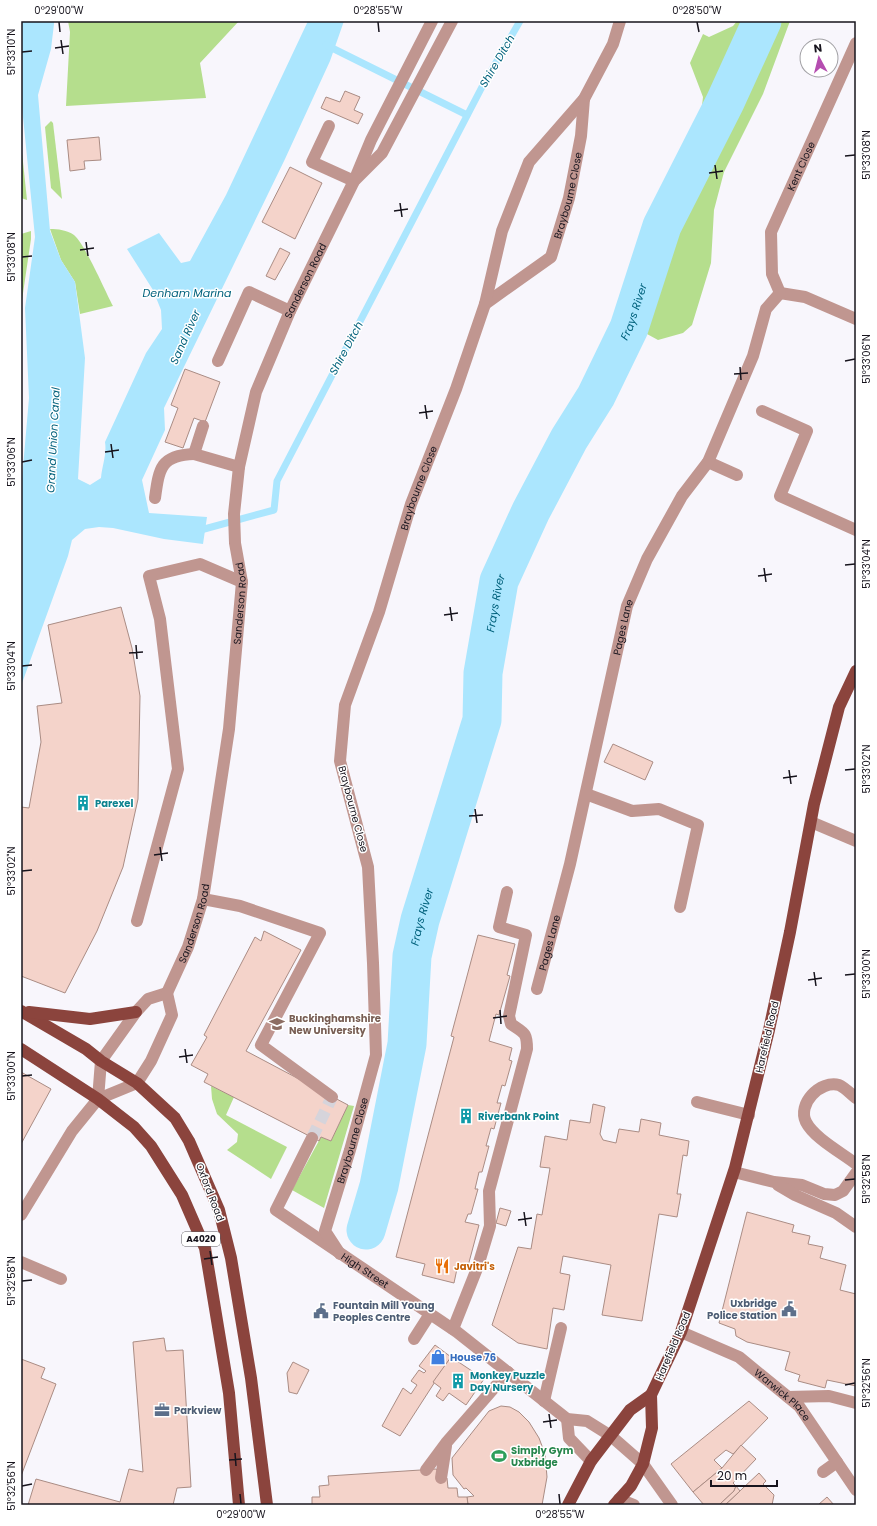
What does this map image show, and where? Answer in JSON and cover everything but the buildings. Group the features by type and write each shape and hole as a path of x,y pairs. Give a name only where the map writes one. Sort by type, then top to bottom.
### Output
{"main road":[{"name":"Harefield Road","path":"616,1502 631,1486 643,1464 652,1428 651,1395 681,1332 734,1172 749,1115 790,932 811,822 839,707 856,672"},
{"path":"22,1011 90,1019 136,1012"},
{"name":"Oxford Road","path":"22,1011 86,1049 101,1061 137,1083 175,1118 189,1141 219,1210 231,1258 251,1378 267,1505"},
{"name":"A4020","path":"21,1049 98,1099 134,1127 151,1146 182,1195 205,1248 229,1394 239,1505"},
{"name":"Harefield Road","path":"568,1505 591,1462 630,1410 651,1395"}],"street":[{"name":"Sanderson Road","path":"167,993 188,947 203,899 229,729 242,582 235,543 234,514 239,467 256,392 290,311 354,181 371,140 432,21"},
{"name":"Sanderson Road","path":"354,181 382,153 424,77 452,21"},
{"name":"Braybourne Close","path":"340,1254 325,1231 350,1150 376,1056 374,963 368,867 340,761 345,705 379,612 411,504 456,389 485,304 502,231 529,162 584,99 613,44 620,21"},
{"name":"Kent Close","path":"780,293 772,274 771,232 856,43"},
{"name":"Braybourne Close","path":"485,304 551,257 569,198 581,136 584,99"},
{"path":"329,126 312,162 354,181"},
{"path":"218,360 249,292 290,311"},
{"path":"780,293 805,297 856,319"},
{"name":"Pages Lane","path":"537,989 570,864 627,606 647,559 682,496 708,462 754,356 766,309 780,293"},
{"path":"762,411 807,431 780,496 856,530"},
{"path":"194,454 203,426"},
{"path":"155,498 158,475 167,461 178,455 194,454 239,467"},
{"path":"708,462 737,475"},
{"path":"137,922 178,769 160,619 148,576 200,564 242,582"},
{"path":"586,794 632,811 659,809 698,825 680,907"},
{"path":"811,822 856,841"},
{"path":"453,1329 478,1266 490,1226 489,1191 527,1049 526,1037 523,1032 512,1024 509,1016 526,935 499,927 508,892"},
{"path":"203,899 240,906 320,933 262,1045 332,1097"},
{"path":"21,1215 72,1131 98,1099 137,1083 151,1061 172,1015 167,993 148,999 136,1012 101,1061 98,1099"},
{"path":"856,1098 840,1085 829,1084 818,1089 811,1095 807,1103 805,1120 811,1130 856,1164"},
{"path":"698,1102 749,1115"},
{"name":"High Street","path":"312,1138 276,1210 453,1329 567,1419"},
{"path":"734,1172 774,1182 802,1185 824,1194 835,1195 843,1190 856,1173"},
{"path":"774,1182 795,1195 836,1213 856,1227"},
{"path":"21,1262 61,1279"},
{"path":"414,1339 430,1314"},
{"path":"544,1401 561,1328"},
{"name":"Warwick Place","path":"681,1332 739,1357 799,1406 856,1490"},
{"path":"426,1470 446,1443 508,1372"},
{"path":"788,1397 829,1396 856,1403"},
{"path":"591,1462 569,1438 567,1419 587,1421 611,1436 643,1464 672,1505"},
{"path":"441,1478 446,1443"},
{"path":"823,1472 837,1462"},
{"path":"616,1502 634,1505"}],"green space":[{"path":"68,21 239,21 200,63 206,98 66,106 70,32"},
{"path":"737,21 790,21 763,94 724,172 714,210 711,263 692,325 683,333 658,340 647,334 632,301 638,276 666,233 700,123 703,97 690,63 703,34 709,37 733,26"},
{"path":"51,121 53,123 62,199 51,188 45,127"},
{"path":"21,143 27,200 21,198"},
{"path":"50,229 68,232 79,240 113,306 80,314 75,282 61,260"},
{"path":"31,231 31,239 22,300 21,234"},
{"path":"211,1086 234,1097 226,1115 287,1147 271,1179 227,1150 237,1142 238,1134 217,1114 212,1099"},
{"path":"348,1105 354,1106 324,1208 292,1190 321,1137 331,1141"}],"water":[{"path":"21,21 54,21 51,49 38,95 50,231 61,260 75,282 85,358 78,479 90,485 101,478 105,456 105,442 146,353 162,329 161,310 153,290 127,249 159,233 181,263 190,261 226,195 308,21 344,21 330,61 285,159 164,408 165,430 142,480 149,513 207,517 203,544 164,539 113,528 99,527 85,529 72,540 68,556 21,686 21,490 29,398 25,308 35,237 21,97"},
{"path":"369,1184 391,1189 378,1233 356,1226"}],"waterway":[{"name":"Shire Ditch","path":"197,531 274,510 277,481 483,85 520,21"},
{"name":"Frays River","path":"366,1230 379,1186 407,1044 412,956 420,920 482,720 483,673 499,581 531,511 569,439 596,396 629,328 662,226 725,102 762,21"},
{"path":"326,45 467,115"}],"tunnel":[{"path":"312,1138 332,1097"}],"place":[{"name":"Parexel","path":"83,803"},
{"name":"Buckinghamshire New University","path":"277,1024"},
{"name":"Riverbank Point","path":"466,1116"},
{"name":"Javitri's","path":"442,1266"},
{"name":"Uxbridge Police Station","path":"789,1309"},
{"name":"Fountain Mill Young Peoples Centre","path":"321,1311"},
{"name":"House 76","path":"438,1357"},
{"name":"Monkey Puzzle Day Nursery","path":"458,1381"},
{"name":"Parkview","path":"162,1410"},
{"name":"Simply Gym Uxbridge","path":"499,1456"}],"water label":[{"name":"Denham Marina","path":"187,293"},
{"name":"Sand River","path":"185,337"},
{"name":"Grand Union Canal","path":"53,440"}]}
